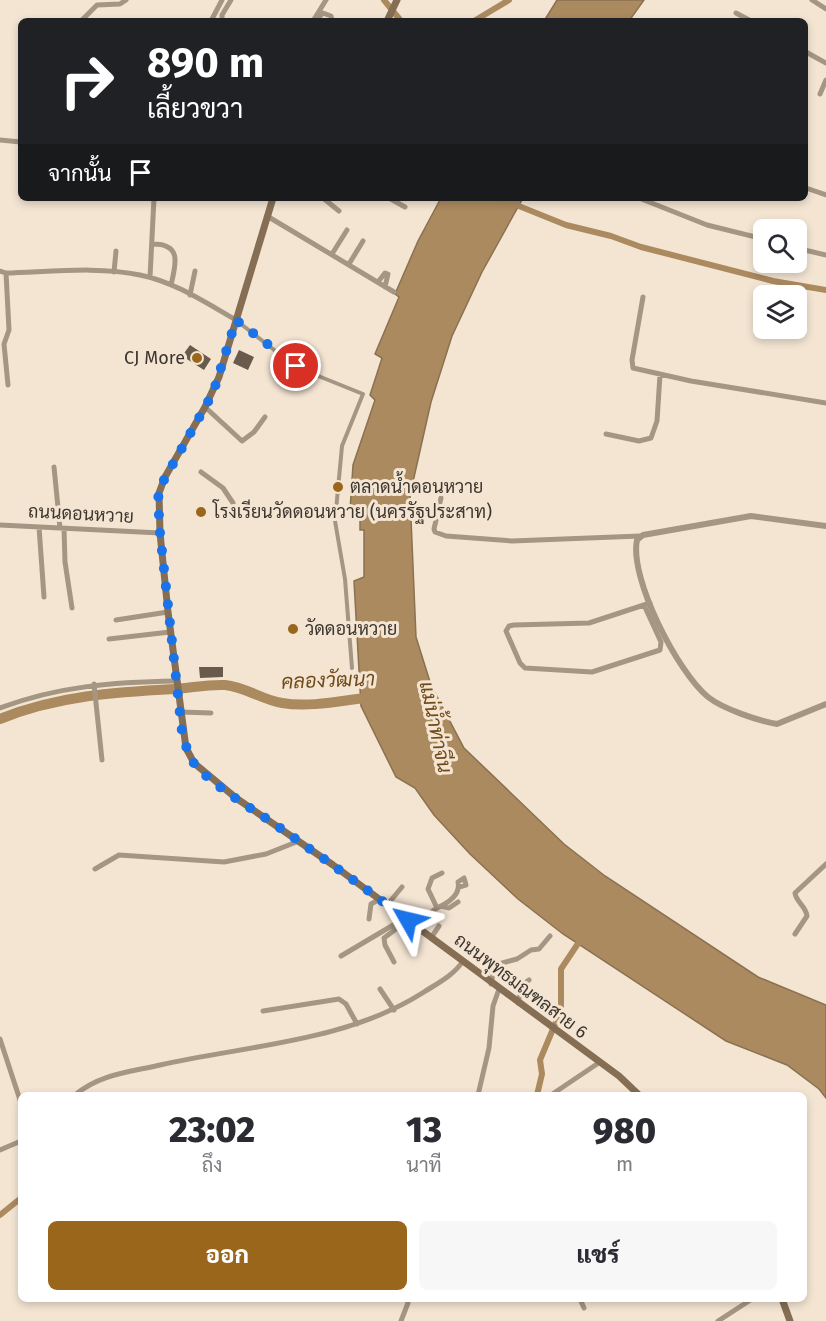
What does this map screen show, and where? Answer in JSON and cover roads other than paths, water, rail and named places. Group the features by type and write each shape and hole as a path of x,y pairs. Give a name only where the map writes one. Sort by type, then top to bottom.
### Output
{"main road":[{"path":"388,18 396,2"},
{"name":"ถนนพุทธมณฑลสาย 6","path":"272,201 219,377 205,407 160,487 158,499 170,632 186,748 194,763 236,798 372,893 491,984 600,1062 635,1092"},
{"path":"783,1302 790,1321"}],"street":[{"path":"84,18 97,5 120,4 126,0"},
{"path":"213,18 222,0"},
{"path":"222,18 231,0"},
{"path":"316,18 325,0"},
{"path":"812,0 826,9"},
{"path":"317,18 323,13 331,18"},
{"path":"736,13 745,18"},
{"path":"808,53 826,63"},
{"path":"820,94 826,80"},
{"path":"0,140 18,142"},
{"path":"808,189 826,195"},
{"path":"150,277 154,201"},
{"path":"327,201 339,211"},
{"path":"394,201 405,207"},
{"path":"647,201 707,225 753,237"},
{"path":"266,216 394,292"},
{"path":"333,254 347,230"},
{"path":"349,264 363,241"},
{"path":"153,244 168,246 173,251 175,268 171,285"},
{"path":"114,272 116,251"},
{"path":"807,251 826,255"},
{"path":"190,295 195,271"},
{"path":"8,385 3,348 9,330 3,272 114,272 150,277 171,285 236,320 296,366 363,394 342,446 335,521 345,579 352,668"},
{"path":"378,282 385,273 388,274 385,287"},
{"path":"643,297 632,366 638,370 826,403"},
{"path":"606,435 639,441 651,438 657,421 660,375"},
{"path":"0,377 7,377"},
{"path":"205,407 242,441 254,432 265,417"},
{"path":"54,467 72,608"},
{"path":"201,472 223,488 233,503"},
{"path":"441,498 434,529 435,532 446,537 512,541 640,536 751,516 826,526"},
{"name":"ถนนดอนหวาย","path":"0,525 160,533"},
{"path":"39,527 44,597"},
{"path":"640,536 636,546 637,562 647,604 662,642 660,650 592,672 525,668 520,663 506,631 509,626 514,625 589,623 647,604"},
{"path":"647,604 679,661 708,697 722,705 777,724 826,704"},
{"path":"116,620 168,612"},
{"path":"109,639 170,632"},
{"path":"94,684 102,760"},
{"path":"0,708 58,690 94,684 177,686"},
{"path":"180,712 211,713"},
{"path":"94,869 119,855 224,861 266,854 299,841"},
{"path":"795,934 807,916 806,910 796,898 795,893 826,864"},
{"path":"439,907 428,889 432,878 442,873"},
{"path":"387,905 402,887"},
{"path":"341,956 439,907 456,895 459,887"},
{"path":"369,919 371,904 380,899"},
{"path":"439,907 449,908 458,902"},
{"path":"394,962 384,938 409,921"},
{"path":"431,938 439,926"},
{"path":"491,984 495,965 517,959 531,950 539,949 550,936"},
{"path":"79,1092 92,1082 106,1077 182,1060 286,1042 357,1024 394,1010 447,977 463,961"},
{"path":"518,1003 522,985 529,980"},
{"path":"380,989 394,1010"},
{"path":"479,1092 489,1048 493,1006 499,989"},
{"path":"263,1011 339,999 346,1004 357,1024"},
{"path":"0,1039 18,1094"},
{"path":"555,1092 600,1062"},
{"path":"0,1150 18,1142"},
{"path":"401,1321 407,1302"},
{"path":"581,1302 584,1308"},
{"path":"718,1321 747,1302"}],"water":[{"path":"557,0 644,0 631,18 546,18"},
{"name":"แม่น้ำท่าจีน","path":"439,201 521,201 482,272 452,336 431,402 410,495 416,637 431,685 464,748 564,844 605,876 758,977 826,1005 826,1098 819,1089 787,1065 726,1041 563,934 518,899 470,854 434,815 415,788 396,777 361,706 354,581 364,577 364,530 360,530 360,510 350,510 353,465 375,400 370,395 382,358 375,354 399,297 395,294 418,241"}],"waterway":[{"path":"384,0 399,18"},
{"path":"479,18 509,0"},
{"path":"506,201 566,225 611,236 641,247 773,281 826,290"},
{"name":"คลองวัฒนา","path":"0,719 43,705 86,696 213,685 233,686 275,701 293,704 316,704 373,697"},
{"path":"538,1092 542,1074 540,1060 561,1010 561,969 581,939"},
{"path":"0,1215 18,1200"}],"place":[{"name":"CJ More","path":"197,358"},
{"name":"ตลาดน้ำดอนหวาย","path":"338,487"},
{"name":"โรงเรียนวัดดอนหวาย (นครรัฐประสาท)","path":"201,512"},
{"name":"วัดดอนหวาย","path":"293,629"}]}
